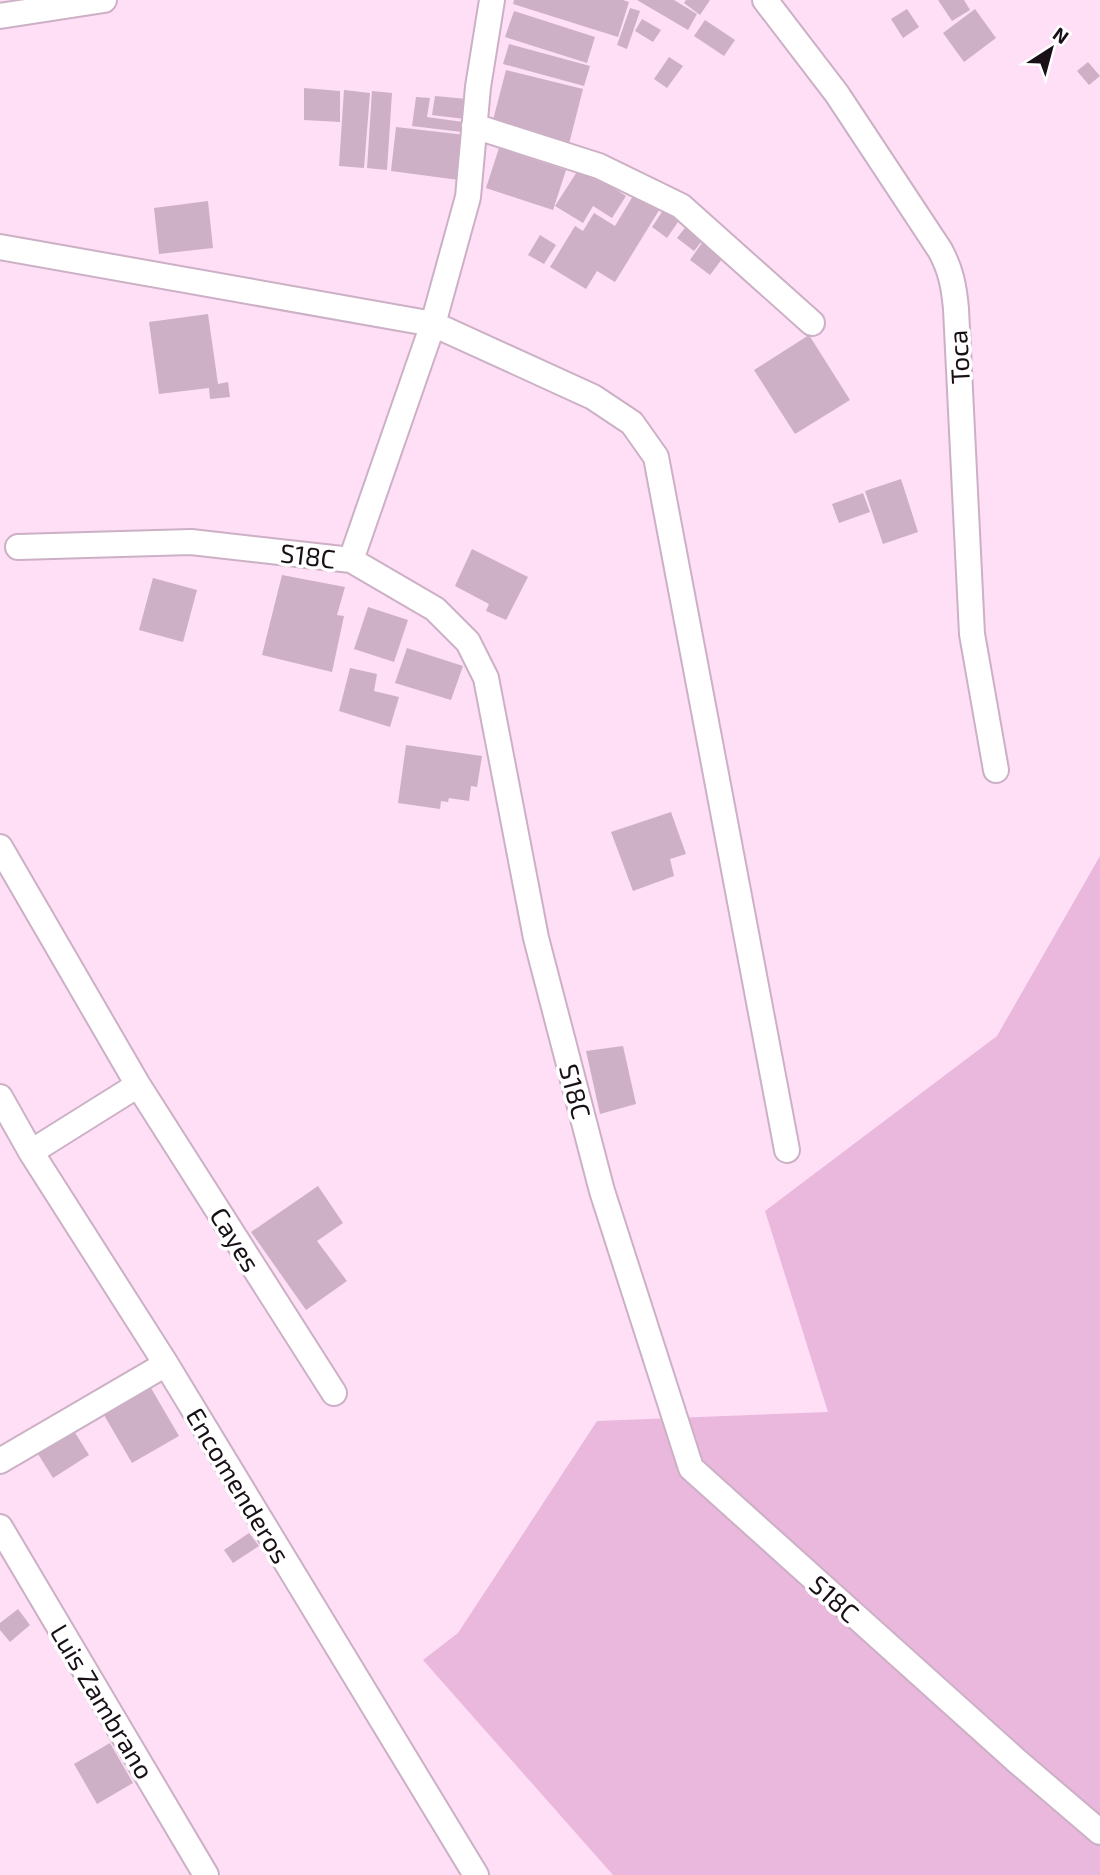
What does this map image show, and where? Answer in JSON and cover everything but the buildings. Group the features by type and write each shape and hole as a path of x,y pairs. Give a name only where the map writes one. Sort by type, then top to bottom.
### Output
{"street":[{"path":"0,16 104,0"},
{"path":"351,560 433,324 468,197 478,87 492,0"},
{"name":"Toca","path":"765,0 836,94 950,268 956,309 971,634 996,769"},
{"path":"474,126 598,166 681,206 812,323"},
{"path":"0,247 433,324 593,397 632,423 656,457 787,1150"},
{"name":"S18C","path":"18,547 191,542 351,560 435,609 468,642 486,678 536,938 602,1191 691,1468 1018,1762 1100,1832"},
{"name":"Cayes","path":"0,847 138,1084 334,1393"},
{"path":"31,1152 138,1084"},
{"name":"Encomenderos","path":"0,1097 31,1152 166,1364 476,1875"},
{"path":"0,1461 166,1364"},
{"name":"Luis Zambrano","path":"0,1527 206,1875"}],"shaded area":[{"path":"1100,856 1100,1875 613,1875 423,1660 458,1633 597,1421 828,1412 765,1211 997,1036"}]}
